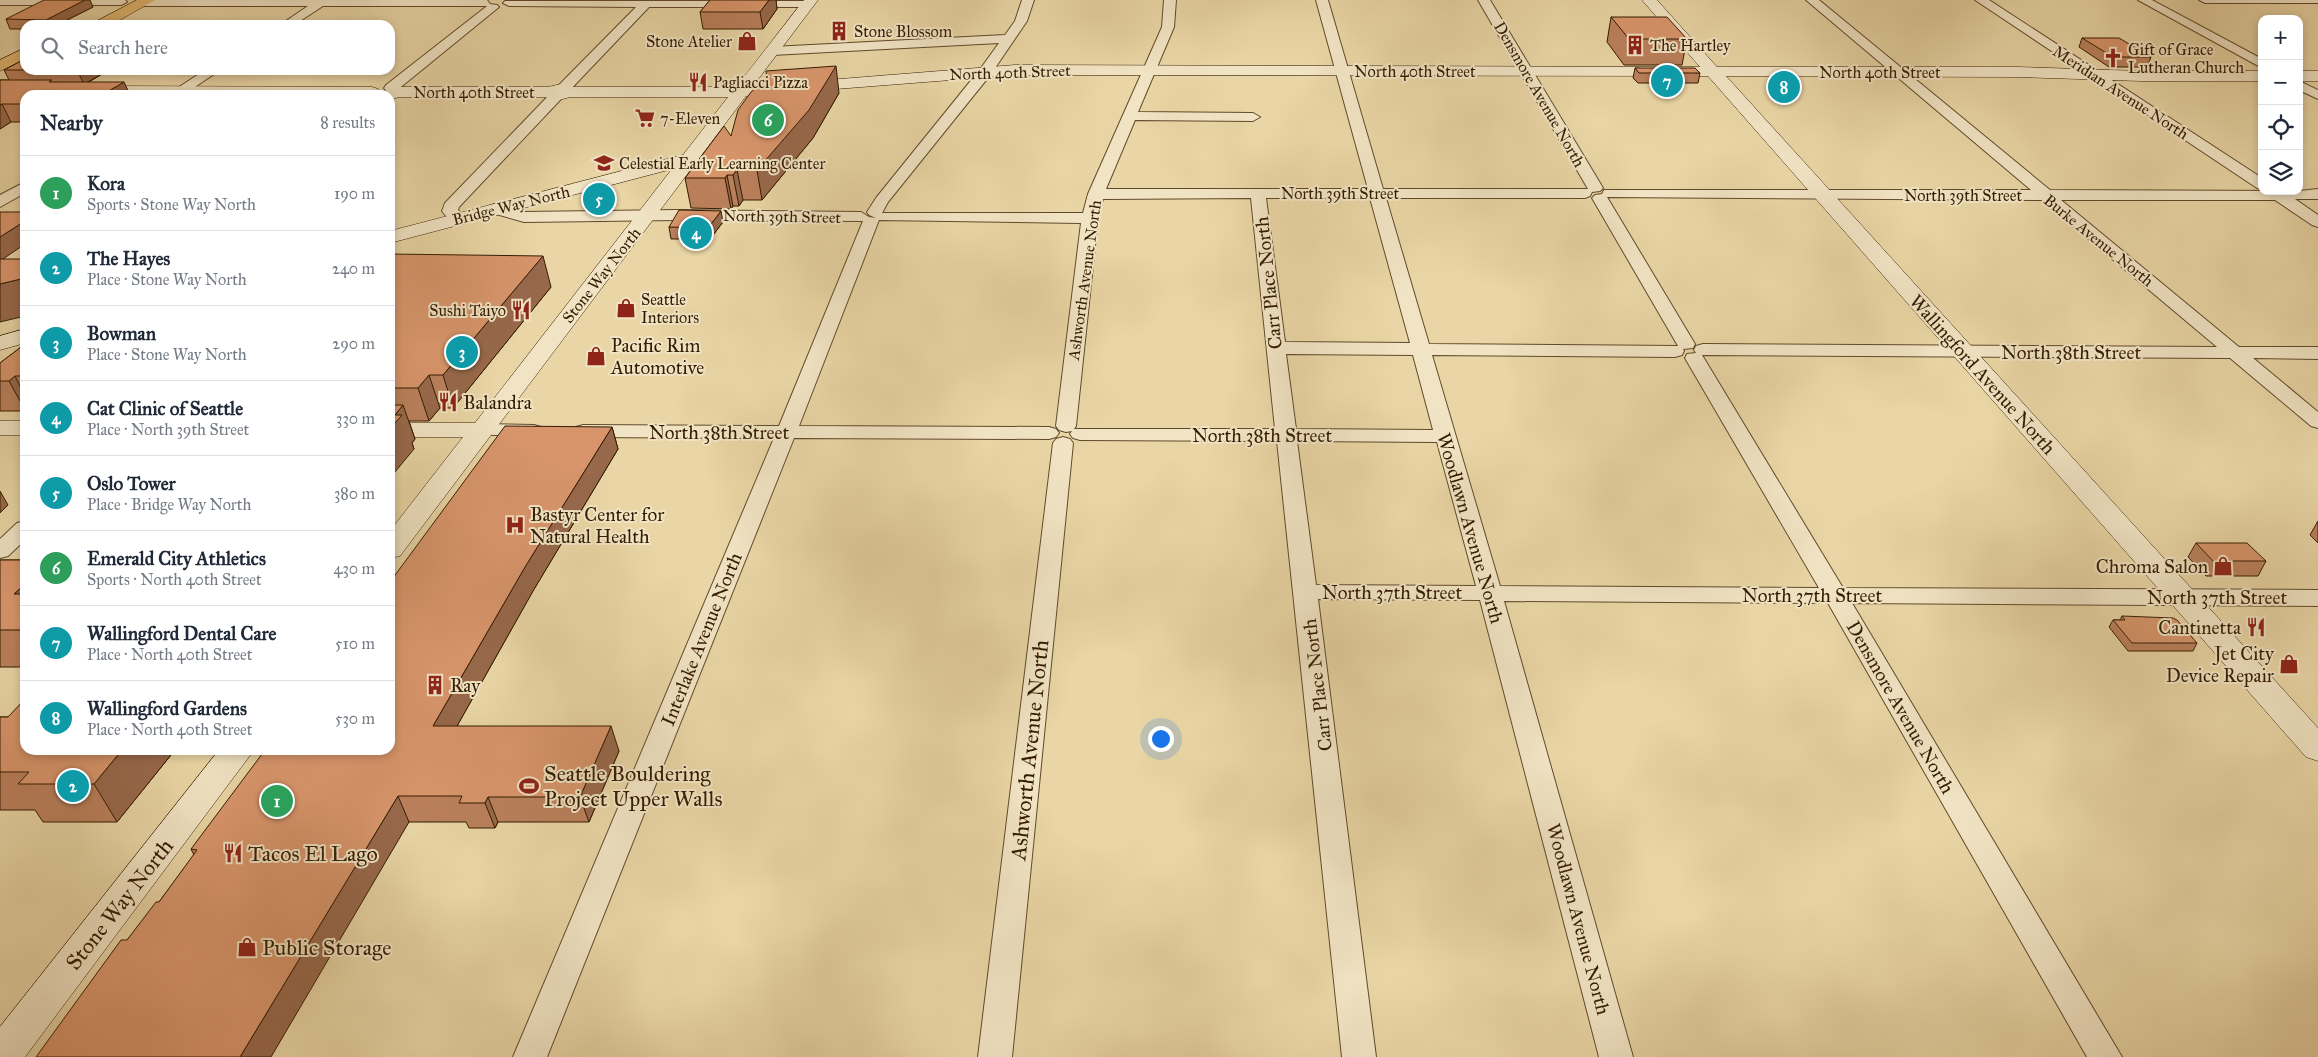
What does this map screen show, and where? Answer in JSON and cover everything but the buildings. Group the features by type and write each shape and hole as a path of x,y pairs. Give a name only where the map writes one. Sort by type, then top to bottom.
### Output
{"highway":[{"path":"86,20 123,1"},
{"path":"110,20 145,2"},
{"path":"0,66 20,56"},
{"path":"0,77 20,67"}],"street":[{"name":"Interlake Avenue North","path":"530,1057 873,217 881,201 986,71 1021,21 1028,0"},
{"name":"Ashworth Avenue North","path":"995,1057 1064,434 1090,218 1096,194 1168,28 1170,0"},
{"name":"Woodlawn Avenue North","path":"1322,0 1490,593 1616,1057"},
{"name":"Densmore Avenue North","path":"1484,0 2105,1057"},
{"name":"Wallingford Avenue North","path":"1649,0 2318,749"},
{"name":"Burke Avenue North","path":"1812,0 2043,195 2318,422"},
{"name":"Meridian Avenue North","path":"1980,0 2258,182"},
{"path":"2144,0 2258,62"},
{"path":"2205,0 2318,0"},
{"path":"2307,0 2318,5"},
{"path":"0,2 123,1"},
{"path":"145,2 492,4 507,2 810,2"},
{"path":"294,20 323,2"},
{"path":"458,219 450,211 450,206 648,2"},
{"name":"Stone Way North","path":"395,543 810,2"},
{"path":"394,90 492,4"},
{"path":"772,51 1007,39"},
{"name":"North 40th Street","path":"395,92 740,92 986,71 1713,71 2258,76"},
{"path":"182,90 206,75"},
{"path":"2303,76 2318,76"},
{"path":"2303,87 2318,95"},
{"path":"1130,116 1253,116"},
{"name":"Bridge Way North","path":"395,235 690,159"},
{"path":"1,211 20,192"},
{"name":"North 39th Street","path":"1096,194 1597,193 2043,195 2258,193"},
{"name":"Carr Place North","path":"1258,194 1359,1057"},
{"name":"North 39th Street","path":"2303,194 2318,194"},
{"path":"2277,195 2318,222"},
{"name":"North 39th Street","path":"495,209 524,217 647,215 1090,218"},
{"path":"0,332 20,327"},
{"path":"0,343 20,337"},
{"name":"North 38th Street","path":"1276,348 2318,353"},
{"path":"0,428 20,428"},
{"name":"North 38th Street","path":"395,430 1445,436"},
{"path":"0,551 20,533"},
{"name":"North 37th Street","path":"1306,592 2318,598"},
{"name":"Stone Way North","path":"1,1057 233,755"}],"place":[{"name":"Stone Blossom","path":"839,31"},
{"name":"Stone Atelier","path":"747,41"},
{"name":"The Hartley","path":"1635,45"},
{"name":"Gift of Grace Lutheran Church","path":"2113,58"},
{"name":"Wallingford Dental Care","path":"1667,81"},
{"name":"Pagliacci Pizza","path":"698,82"},
{"name":"Wallingford Gardens","path":"1784,87"},
{"name":"7-Eleven","path":"645,118"},
{"name":"Emerald City Athletics","path":"768,120"},
{"name":"Celestial Early Learning Center","path":"604,163"},
{"name":"Oslo Tower","path":"599,199"},
{"name":"Cat Clinic of Seattle","path":"696,233"},
{"name":"Seattle Interiors","path":"626,308"},
{"name":"Sushi Taiyo","path":"521,310"},
{"name":"Bowman","path":"462,352"},
{"name":"Pacific Rim Automotive","path":"596,356"},
{"name":"Balandra","path":"448,402"},
{"name":"Bastyr Center for Natural Health","path":"515,525"},
{"name":"Chroma Salon","path":"2223,566"},
{"name":"Cantinetta","path":"2256,627"},
{"name":"Jet City Device Repair","path":"2289,664"},
{"name":"Ray","path":"435,685"},
{"name":"The Hayes","path":"73,786"},
{"name":"Seattle Bouldering Project Upper Walls","path":"529,786"},
{"name":"Kora","path":"277,801"},
{"name":"Tacos El Lago","path":"233,853"},
{"name":"Public Storage","path":"247,947"}]}
